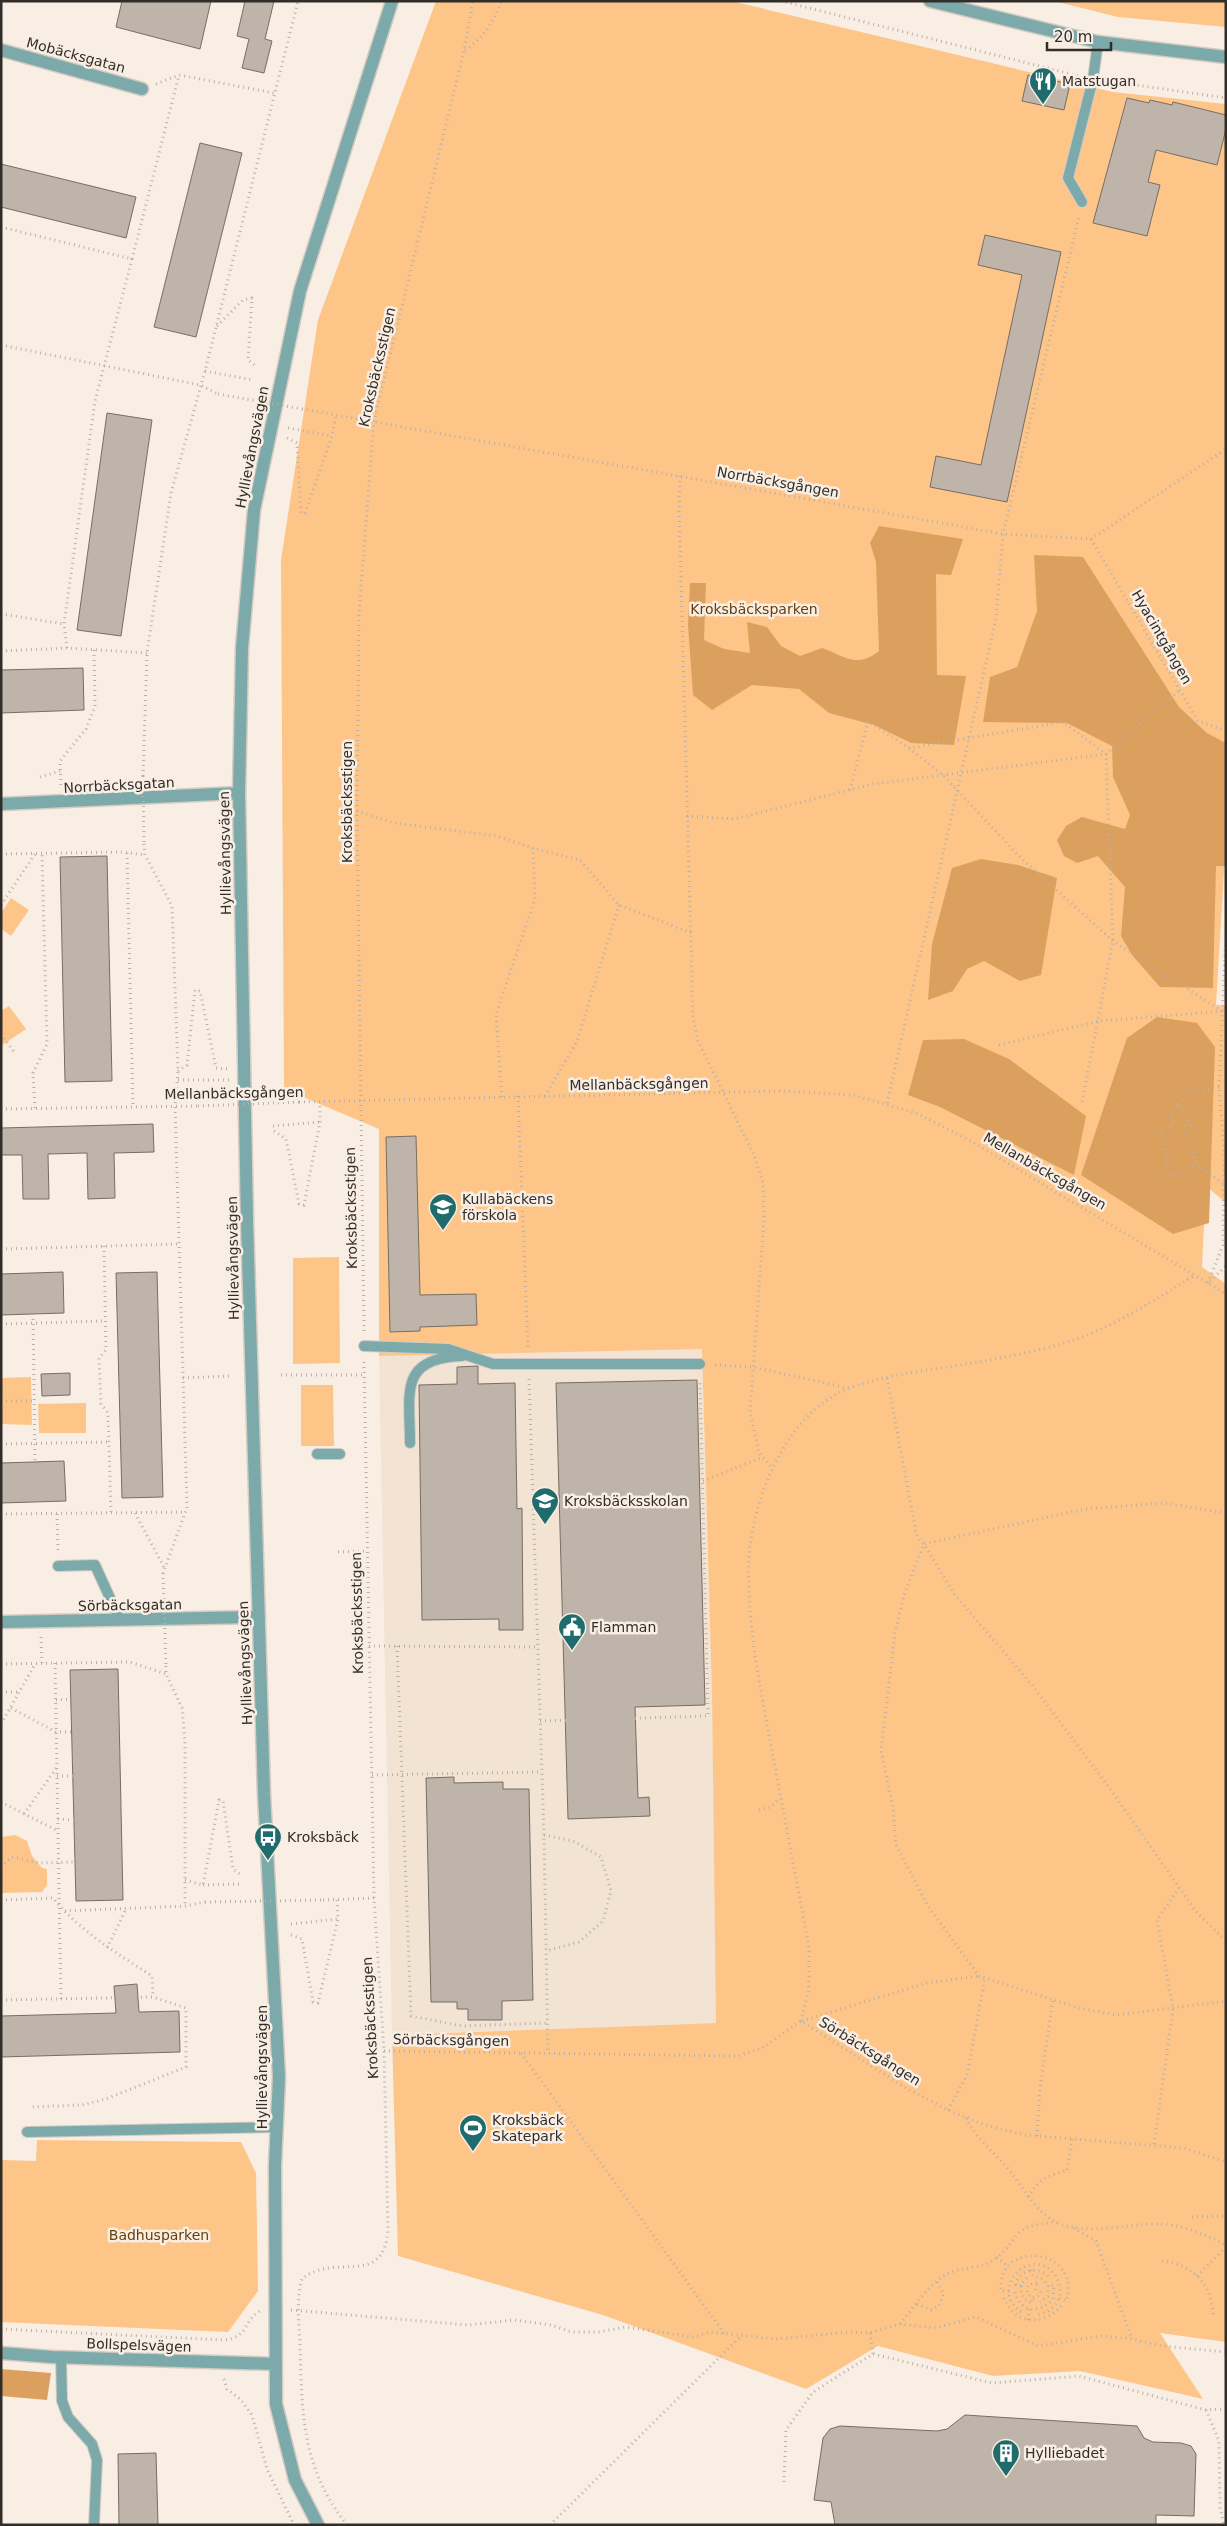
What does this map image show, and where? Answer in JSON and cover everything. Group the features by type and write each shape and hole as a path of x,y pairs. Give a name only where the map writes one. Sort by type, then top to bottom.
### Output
{"street":[{"name":"Hyllievångsvägen","path":"318,2525 295,2480 276,2404 274,2208 278,2025 264,1794 258,1617 239,793 242,648 250,550 261,468 300,291 392,1"},
{"path":"930,1 1098,42 1226,57"},
{"name":"Mobäcksgatan","path":"1,50 142,89"},
{"name":"Norrbäcksgatan","path":"1,804 62,803 239,793"},
{"name":"Sörbäcksgatan","path":"1,1622 258,1617"},
{"name":"Bollspelsvägen","path":"1,2353 61,2357 276,2364"}],"lane":[{"path":"1082,202 1068,178 1093,79 1098,42"},
{"path":"364,1346 448,1348 493,1364 700,1364"},
{"path":"410,1443 410,1382 416,1371 441,1357 470,1356"},
{"path":"317,1454 340,1454"},
{"path":"58,1566 95,1565 120,1620"},
{"path":"27,2132 277,2127"},
{"path":"61,2357 62,2401 68,2417 92,2444 97,2460 94,2525"}],"path":[{"path":"186,1906 185,1741 182,1708 166,1674 163,1573 187,1508 175,1106 178,1071 172,906 145,855 144,844 143,776 148,653 171,492 205,371 298,1"},
{"name":"Kroksbäcksstigen","path":"347,2525 329,2497 308,2450 302,2413 299,2288 302,2279 316,2269 372,2263 382,2256 387,2246 384,2051 374,1898 364,1375 357,811 360,613 374,421 464,51 473,1"},
{"path":"464,51 478,41 492,23 502,1"},
{"path":"781,1 1093,79 1226,98"},
{"path":"142,89 178,75 274,93"},
{"path":"67,648 64,624 95,401 178,75"},
{"path":"887,1103 996,618 1004,534 1082,202"},
{"path":"1,227 132,259"},
{"path":"215,328 243,300 252,298 248,360 256,366"},
{"name":"Norrbäcksgången","path":"1,345 200,385 218,394 1004,534 1091,539"},
{"path":"205,371 253,380"},
{"path":"287,438 297,443 301,513 305,513 332,436 336,414"},
{"path":"288,428 332,436"},
{"path":"1091,539 1226,449"},
{"path":"680,476 678,507 693,1016 698,1041 754,1155 762,1183 764,1219 750,1412 760,1453 773,1469"},
{"name":"Hyacintgången","path":"1091,539 1198,721 1226,731"},
{"path":"1,614 64,624"},
{"path":"1,651 67,648 148,653"},
{"path":"62,803 60,761 69,747 86,729 96,706 94,650"},
{"path":"687,816 734,818 873,784 1106,754 1180,690"},
{"path":"850,790 868,721 909,748 944,776 1020,857 1113,941 1224,1011"},
{"path":"909,748 1063,722 1106,754"},
{"path":"1082,1102 1113,941 1106,754"},
{"path":"40,777 60,771"},
{"path":"357,811 394,823 497,836 533,848 580,860 619,905 691,933"},
{"path":"502,1097 496,1014 535,899 533,848"},
{"path":"1,854 127,853 145,855"},
{"path":"127,853 133,1107"},
{"path":"1,905 35,854"},
{"path":"36,1108 33,1073 47,1044 42,854"},
{"path":"545,1096 577,1041 619,905"},
{"path":"1208,1283 1222,1245 1225,1150 1219,1087 1224,1011 1226,932"},
{"path":"178,1071 187,1065 194,990 200,991 216,1068 232,1070"},
{"path":"999,1045 1099,1021 1224,1011"},
{"path":"1,1034 14,1052"},
{"path":"177,1080 232,1080"},
{"path":"1196,1164 1171,1177 1166,1169 1169,1160 1161,1145 1160,1135 1164,1126 1170,1126 1173,1122 1170,1113 1190,1092 1219,1087"},
{"name":"Mellanbäcksgången","path":"1,1109 320,1103 518,1096 822,1092 853,1095 887,1103 916,1113 969,1140 1226,1294"},
{"path":"518,1096 544,1835 548,2053"},
{"path":"274,1131 286,1139 299,1204 304,1205 320,1122 320,1103"},
{"path":"1178,1105 1190,1125 1185,1136 1193,1150 1196,1164 1225,1184"},
{"path":"274,1126 320,1122"},
{"path":"1,1249 178,1244"},
{"path":"104,1246 106,1350 99,1358 101,1404 108,1413 111,1513"},
{"path":"1208,1283 1226,1266"},
{"path":"801,2021 810,1989 809,1947 760,1683 749,1595 752,1534 759,1505 773,1469 793,1434 812,1412 832,1397 850,1388 887,1378 1000,1358 1077,1339 1128,1315 1196,1275"},
{"path":"33,1314 34,1462"},
{"path":"1,1324 105,1320"},
{"path":"540,1721 708,1716 700,1364 752,1367 850,1388"},
{"path":"281,1375 364,1375"},
{"path":"183,1378 228,1376"},
{"path":"887,1378 917,1537 924,1544 955,1595 1032,1685 1111,1790 1197,1913 1226,1941"},
{"path":"1,1401 34,1401"},
{"path":"1,1444 109,1442"},
{"path":"703,1481 763,1457"},
{"path":"924,1544 1085,1509 1163,1503 1226,1513"},
{"path":"1,1514 185,1512"},
{"path":"135,1513 165,1569"},
{"path":"57,1514 58,1541"},
{"path":"924,1544 904,1595 895,1633 881,1750 892,1807 896,1845 928,1906 979,1976"},
{"path":"338,1552 368,1551"},
{"path":"41,1637 42,1664"},
{"path":"369,1646 538,1647"},
{"path":"397,1646 400,1774 411,2016 462,2026 547,2023"},
{"path":"1,1664 130,1662 166,1674"},
{"path":"55,1663 61,1999"},
{"path":"1,1724 36,1664"},
{"path":"1,1692 20,1692"},
{"path":"56,1700 71,1699"},
{"path":"11,1708 56,1732 72,1732"},
{"path":"24,1814 57,1767"},
{"path":"372,1775 542,1772"},
{"path":"57,1776 73,1776"},
{"path":"759,1810 771,1807 781,1797"},
{"path":"204,1885 219,1800 223,1802 234,1870 241,1875"},
{"path":"1,1802 58,1831"},
{"path":"58,1819 74,1820"},
{"path":"544,1835 573,1841 601,1857 611,1891 603,1922 579,1942 546,1952"},
{"path":"1,1867 12,1857 40,1863 75,1862"},
{"path":"185,1880 204,1885 241,1884"},
{"path":"1154,2144 1173,2008 1157,1920 1179,1888"},
{"path":"1,1900 53,1898 64,1911 107,1948 152,1976 153,1997"},
{"path":"64,1911 186,1906 205,1902 374,1898"},
{"path":"292,1935 302,1938 314,2002 318,2003 338,1919 337,1899"},
{"path":"107,1948 126,1909"},
{"path":"291,1924 338,1919"},
{"path":"801,2021 926,1983 979,1976 1079,2008 1117,2014 1226,2001"},
{"path":"948,2110 967,2075 985,1978"},
{"path":"1,2000 153,1997 186,2008 186,2067 106,2099 90,2103 29,2107"},
{"path":"1036,2136 1040,2088 1053,1999"},
{"name":"Sörbäcksgången","path":"384,2051 738,2056 762,2048 801,2021 906,2088 948,2110 985,2125 1036,2136 1154,2144 1184,2148 1226,2162"},
{"path":"520,2052 724,2333"},
{"path":"966,2117 973,2132 1010,2171 1028,2197 1058,2223"},
{"path":"1028,2197 1040,2180 1051,2174 1067,2171 1072,2139"},
{"path":"1192,2217 1226,2216"},
{"path":"900,2324 943,2276 952,2271 988,2263 997,2257 1016,2234 1038,2223 1058,2223 1086,2228 1161,2224 1203,2234 1226,2246 1197,2276"},
{"path":"1071,2226 1096,2241 1132,2339"},
{"path":"1009,2291 1001,2291 1000,2286 1008,2267 1018,2259 1028,2255 1048,2258 1064,2272 1068,2293 1066,2301 1059,2298"},
{"path":"997,2257 1008,2267"},
{"path":"1162,2261 1184,2266 1197,2276 1209,2293 1213,2316"},
{"path":"1021,2312 1013,2304 1009,2291 1010,2280 1015,2273 1029,2265 1037,2264 1052,2271 1060,2286 1059,2298 1052,2309 1036,2315"},
{"path":"1021,2286 1016,2285 1017,2280 1024,2272 1031,2270 1042,2271 1050,2278"},
{"path":"1031,2270 1033,2276 1043,2279 1048,2286 1048,2296 1040,2302"},
{"path":"1027,2278 1021,2286 1024,2299 1032,2303 1033,2298 1040,2295 1042,2288"},
{"path":"917,2304 931,2310 939,2306 944,2294 937,2282"},
{"path":"1033,2298 1027,2293 1028,2285 1038,2282 1034,2290"},
{"path":"1015,2292 1020,2303 1030,2309 1040,2309 1053,2299 1054,2285 1048,2286"},
{"path":"1004,2298 1014,2314 1028,2320 1046,2318 1061,2306"},
{"path":"1028,2320 1030,2309"},
{"path":"1,2329 224,2340 239,2336 255,2314 264,2310"},
{"path":"299,2310 468,2325 514,2320 550,2325 572,2332 598,2332 626,2327 693,2337 710,2332 776,2339 849,2332 870,2334 900,2324 936,2328 976,2317 1038,2346 1101,2336 1132,2339 1162,2346 1226,2352"},
{"path":"1044,2313 1046,2318"},
{"path":"870,2334 873,2354"},
{"path":"550,2525 742,2335"},
{"path":"784,2482 786,2430 813,2392 873,2354 992,2383 1079,2376 1206,2410 1226,2410"},
{"path":"224,2376 227,2389 241,2400 252,2415 267,2469 294,2525"},
{"path":"1206,2410 1219,2441 1220,2507 1224,2523"}],"shaded area":[{"path":"879,526 963,539 951,575 936,574 937,675 966,676 954,745 911,743 874,725 829,713 799,689 752,685 712,710 693,695 688,625 690,583 706,583 704,640 724,649 750,653 747,622 767,627 781,646 800,656 822,648 857,660 864,659 879,651 876,562 870,543"},
{"path":"1034,555 1083,557 1179,707 1207,733 1226,743 1226,866 1216,866 1213,988 1160,987 1132,955 1121,936 1125,887 1098,856 1077,863 1064,856 1057,840 1066,826 1082,817 1125,829 1130,815 1113,777 1112,746 1067,723 983,722 990,677 1017,667 1037,611"},
{"path":"981,859 1018,865 1057,878 1041,975 1020,981 984,961 967,969 953,991 928,1000 932,944 952,868"},
{"path":"1157,1017 1197,1023 1215,1047 1209,1223 1173,1234 1081,1175 1127,1038"},
{"path":"964,1039 1009,1059 1086,1116 1074,1175 940,1107 908,1095 923,1040"},
{"name":"Kroksbäcksskolan","path":"702,1348 712,1694 717,2023 392,2035 379,1356"},
{"path":"1,2369 51,2373 47,2400 1,2396"}],"green space":[{"name":"Kroksbäcksparken","path":"436,1 731,1 1113,92 1226,104 1226,838 1216,1005 1226,1006 1226,1203 1206,1186 1202,1267 1226,1284 1226,2342 1160,2333 1203,2399 1080,2371 993,2376 878,2346 806,2389 603,2315 398,2256 392,2035 716,2023 712,1694 702,1349 379,1356 379,1129 284,1089 281,560 318,320"},
{"path":"1054,1 1226,1 1226,27 1118,17"},
{"path":"11,898 29,910 11,936 1,929 1,913"},
{"path":"9,1006 26,1029 1,1046 1,1011"},
{"path":"339,1257 340,1363 293,1364 293,1258"},
{"path":"31,1377 32,1425 1,1424 1,1378"},
{"path":"301,1385 333,1385 334,1446 301,1446"},
{"path":"86,1403 86,1433 39,1433 38,1404"},
{"path":"15,1835 27,1841 32,1856 42,1868 47,1869 47,1885 42,1892 1,1893 1,1837"},
{"name":"Badhusparken","path":"37,2140 241,2142 256,2173 258,2291 228,2332 1,2322 1,2160 36,2161"}],"building":[{"path":"122,1 211,1 200,49 116,27"},
{"path":"245,1 274,1 265,39 272,41 264,73 242,68 249,39 237,36"},
{"path":"1028,75 1070,84 1064,110 1022,101"},
{"path":"1127,98 1149,103 1150,100 1172,105 1173,102 1226,115 1226,129 1217,165 1156,150 1148,182 1160,185 1147,236 1093,223"},
{"path":"200,143 242,153 196,337 154,327"},
{"path":"1,164 136,197 126,238 1,207"},
{"path":"985,235 1061,252 1007,502 930,487 936,456 981,465 1022,275 978,265"},
{"path":"107,413 152,420 121,636 77,630"},
{"path":"83,668 84,710 1,713 1,670"},
{"path":"107,856 112,1081 65,1082 60,857"},
{"path":"153,1124 154,1152 114,1153 115,1198 88,1199 87,1153 48,1154 49,1199 23,1199 22,1155 1,1155 1,1128"},
{"path":"416,1136 420,1295 476,1294 477,1325 420,1327 420,1331 390,1332 386,1137"},
{"path":"63,1272 64,1313 1,1315 1,1274"},
{"path":"157,1272 163,1497 122,1498 116,1273"},
{"path":"478,1366 478,1384 515,1383 517,1509 522,1508 523,1630 499,1630 499,1619 422,1620 419,1385 457,1384 457,1367"},
{"path":"70,1373 70,1395 42,1396 41,1374"},
{"path":"697,1380 705,1705 635,1707 638,1798 649,1797 650,1816 568,1819 556,1383"},
{"path":"64,1461 66,1501 1,1503 1,1463"},
{"path":"118,1669 123,1900 76,1901 70,1670"},
{"path":"454,1777 454,1783 503,1782 503,1789 529,1789 533,2000 502,2001 502,2020 468,2020 468,2009 457,2009 457,2002 431,2002 426,1778"},
{"path":"137,1984 139,2012 179,2011 180,2052 1,2057 1,2016 116,2013 114,1986"},
{"name":"Hylliebadet","path":"965,2415 1137,2426 1144,2438 1153,2442 1181,2443 1191,2446 1196,2454 1194,2516 1156,2515 1156,2525 835,2525 831,2502 814,2500 823,2438 830,2429 840,2426 937,2431 947,2429"},
{"path":"156,2453 158,2525 119,2525 118,2454"}],"place":[{"name":"Matstugan","path":"1043,105"},
{"name":"Kullabäckens förskola","path":"443,1231"},
{"name":"Kroksbäcksskolan","path":"545,1525"},
{"name":"Flamman","path":"572,1651"},
{"name":"Kroksbäck","path":"268,1861"},
{"name":"Kroksbäck Skatepark","path":"473,2152"},
{"name":"Hylliebadet","path":"1006,2477"}]}
